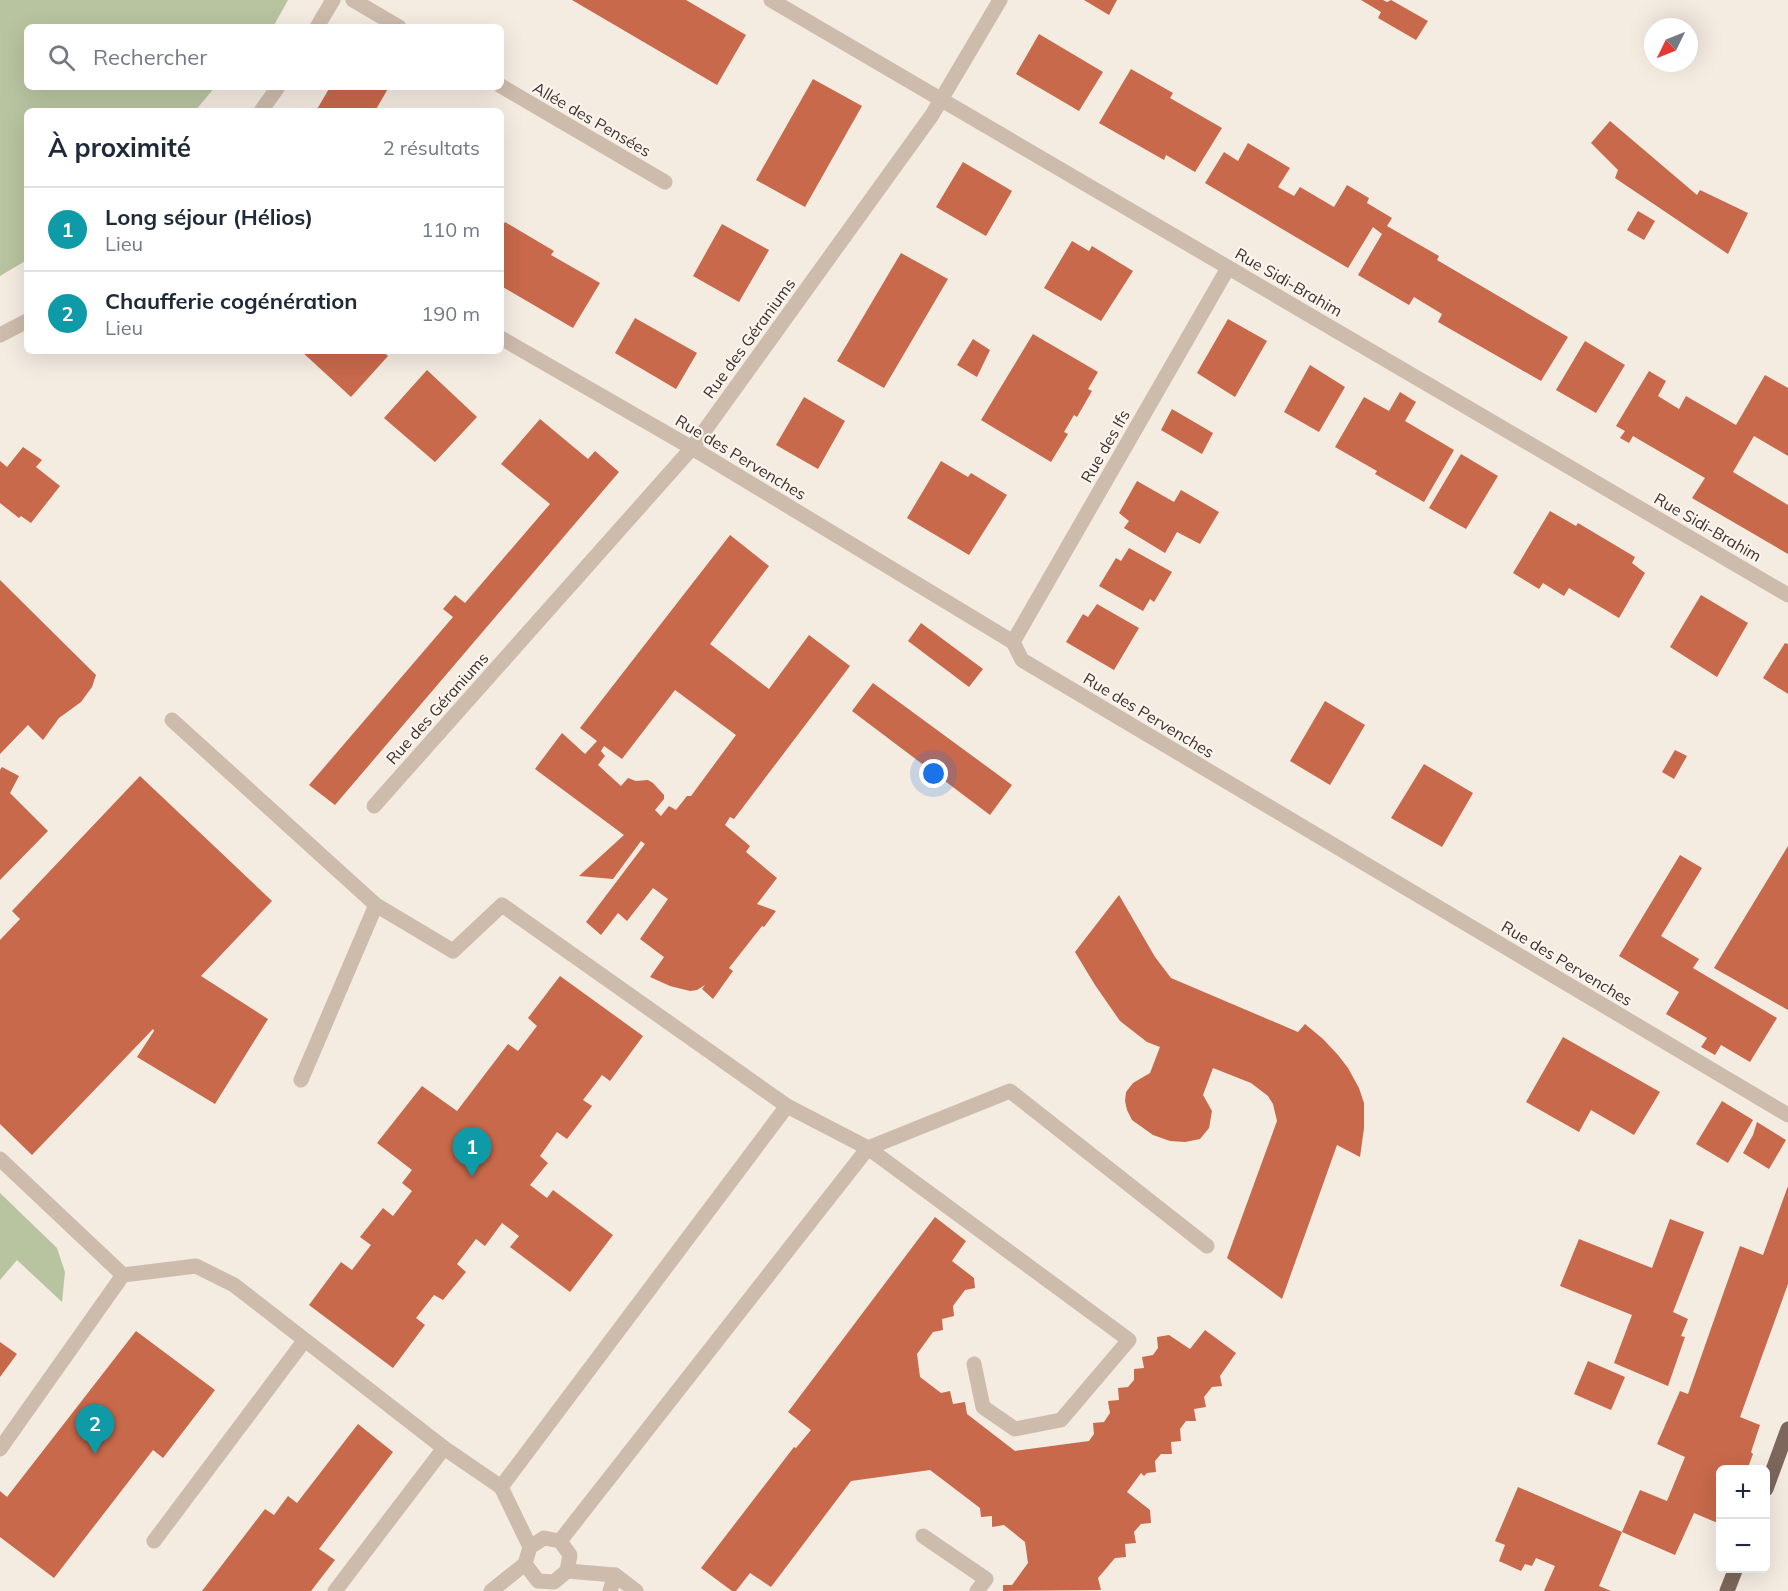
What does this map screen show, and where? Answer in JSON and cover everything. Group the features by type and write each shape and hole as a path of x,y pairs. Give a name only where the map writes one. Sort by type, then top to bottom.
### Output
{"main road":[{"path":"1770,1478 1788,1429"},
{"path":"1727,1591 1734,1573"}],"street":[{"path":"319,24 333,0"},
{"path":"353,0 394,24"},
{"name":"Rue Sidi-Brahim","path":"771,0 1788,595"},
{"name":"Rue des Géraniums","path":"374,807 692,448 942,100 1000,0"},
{"name":"Allée des Pensées","path":"504,88 665,182"},
{"path":"263,108 276,90"},
{"name":"Rue des Ifs","path":"1013,642 1228,268"},
{"path":"0,336 24,323"},
{"name":"Rue des Pervenches","path":"504,340 692,448 1013,642 1022,660 1788,1115"},
{"path":"172,720 376,905 453,951 502,905 787,1106 868,1148 1129,1340 1061,1420 1015,1429 983,1407 974,1364"},
{"path":"301,1080 376,905"},
{"path":"560,1541 868,1148 1010,1091 1207,1246"},
{"path":"501,1487 787,1106"},
{"path":"0,1159 123,1275"},
{"path":"0,1449 123,1275 196,1266 234,1286 444,1448 501,1487 530,1547"},
{"path":"154,1541 304,1341"},
{"path":"335,1591 444,1448"},
{"path":"923,1536 986,1579 977,1591"},
{"path":"544,1538 560,1541 570,1554 567,1571 554,1582 532,1586 525,1564 530,1547 544,1538"},
{"path":"491,1591 525,1564"},
{"path":"567,1571 615,1575 636,1591"},
{"path":"610,1591 615,1575"}],"green space":[{"path":"0,0 288,0 275,24 24,24 24,90 212,90 198,108 24,108 24,262 0,276"},
{"path":"0,1193 57,1248 65,1272 62,1302 17,1260 0,1280"}],"building":[{"path":"572,0 686,0 746,35 717,85"},
{"path":"1084,0 1117,0 1109,15"},
{"path":"1361,0 1387,2 1391,0 1428,21 1416,40 1378,18 1381,12"},
{"path":"1039,34 1103,72 1079,111 1016,74"},
{"path":"1131,69 1173,93 1170,98 1222,128 1195,172 1166,155 1164,160 1099,123"},
{"path":"813,79 862,106 805,207 756,180"},
{"path":"328,90 387,90 377,108 318,108"},
{"path":"1610,121 1697,195 1700,190 1748,213 1728,254 1615,178 1618,170 1591,143"},
{"path":"1248,143 1290,168 1278,187 1294,196 1300,187 1334,207 1347,185 1369,198 1367,203 1392,218 1387,226 1439,256 1437,260 1568,337 1541,381 1438,322 1442,314 1414,297 1409,305 1358,275 1382,234 1373,227 1348,268 1205,183 1224,152 1238,161"},
{"path":"963,162 1012,191 986,236 936,207"},
{"path":"1638,211 1655,221 1644,240 1627,230"},
{"path":"504,224 554,251 551,255 600,283 573,328 504,288"},
{"path":"722,224 769,250 739,302 693,276"},
{"path":"1072,241 1089,251 1092,246 1133,271 1101,321 1044,288"},
{"path":"901,253 948,279 884,388 837,361"},
{"path":"635,318 697,353 676,389 615,353"},
{"path":"1228,319 1267,341 1235,397 1197,373"},
{"path":"1033,334 1098,372 1088,389 1092,391 1077,417 1074,415 1064,432 1068,434 1051,462 981,420"},
{"path":"973,339 990,350 977,377 957,365"},
{"path":"1585,341 1625,365 1596,413 1556,390"},
{"path":"304,354 386,354 388,356 351,397"},
{"path":"1310,365 1345,387 1319,432 1284,412"},
{"path":"427,370 477,417 435,462 384,418"},
{"path":"1649,371 1666,381 1658,396 1679,409 1686,396 1736,425 1765,375 1788,388 1788,456 1754,436 1733,472 1788,505 1788,554 1692,498 1705,478 1633,436 1629,443 1620,438 1625,431 1616,426"},
{"path":"1400,392 1416,402 1405,421 1454,450 1424,502 1375,474 1377,471 1335,447 1364,397 1389,411"},
{"path":"804,397 845,421 818,469 776,445"},
{"path":"1172,409 1213,433 1202,454 1161,430"},
{"path":"540,419 588,459 595,451 619,472 335,805 309,785 453,617 443,609 455,595 465,603 550,504 501,464"},
{"path":"23,447 42,460 36,467 60,486 31,523 21,516 19,518 0,503 0,461 7,467"},
{"path":"1461,454 1498,476 1466,529 1429,508"},
{"path":"941,461 968,477 971,473 1007,495 969,555 907,518"},
{"path":"1137,481 1174,502 1181,490 1219,512 1200,544 1177,532 1165,553 1124,528 1129,521 1119,513"},
{"path":"1550,511 1576,526 1578,523 1635,557 1632,563 1645,573 1619,618 1569,588 1564,596 1543,583 1539,589 1513,573"},
{"path":"730,535 769,566 710,644 769,689 809,635 850,666 734,819 730,817 725,825 750,846 746,852 777,878 757,904 776,911 729,968 733,971 713,999 702,989 705,985 690,991 670,986 650,977 664,957 640,939 668,899 653,888 627,921 618,913 601,935 586,922 645,844 641,841 613,879 579,876 624,835 535,769 562,733 585,754 597,741 580,728","holes":["675,690 736,735 691,796 687,796 676,810 669,806 661,816 655,810 664,799 664,795 653,783 648,780 636,781 628,778 621,786 598,765 605,756 601,751 604,746 622,759"]},
{"path":"1129,548 1172,572 1154,602 1150,599 1143,611 1099,586 1116,558 1121,561"},
{"path":"0,580 96,675 92,687 81,702 59,718 43,740 28,725 0,754"},
{"path":"1701,595 1748,623 1717,677 1670,647"},
{"path":"1097,604 1139,628 1114,670 1066,642 1083,614 1088,617"},
{"path":"921,623 983,669 969,687 908,641"},
{"path":"1785,643 1788,644 1788,694 1763,678"},
{"path":"873,683 1012,785 990,815 852,711"},
{"path":"1325,701 1365,725 1330,785 1290,761"},
{"path":"1675,750 1687,756 1674,779 1662,772"},
{"path":"1424,764 1473,793 1442,847 1391,818"},
{"path":"2,767 19,776 10,793 48,831 0,880 0,770"},
{"path":"140,776 272,901 201,976 268,1019 215,1104 137,1057 154,1031 153,1029 32,1155 0,1124 0,940 20,919 12,911"},
{"path":"1788,846 1788,1010 1714,968"},
{"path":"1680,855 1702,868 1661,936 1699,959 1693,968 1777,1018 1750,1062 1721,1045 1715,1055 1701,1047 1707,1038 1666,1014 1679,992 1619,956"},
{"path":"1119,895 1155,957 1171,978 1298,1032 1305,1024 1338,1055 1359,1088 1364,1103 1364,1128 1360,1157 1337,1145 1282,1299 1227,1258 1277,1121 1273,1104 1268,1096 1251,1083 1213,1068 1203,1095 1212,1111 1209,1128 1200,1139 1185,1142 1170,1141 1153,1135 1132,1120 1127,1110 1126,1092 1133,1083 1150,1073 1160,1047 1147,1042 1120,1021 1075,952"},
{"path":"560,976 643,1036 610,1081 602,1075 583,1100 592,1106 567,1139 557,1132 540,1156 548,1163 530,1185 547,1198 553,1190 613,1235 570,1292 510,1247 519,1236 502,1223 485,1246 476,1239 457,1264 466,1272 443,1300 434,1295 416,1318 425,1325 393,1368 309,1305 341,1262 352,1270 371,1245 360,1237 383,1208 393,1216 412,1191 402,1183 412,1170 377,1143 422,1086 457,1111 508,1044 518,1051 537,1026 528,1018"},
{"path":"1563,1037 1660,1092 1634,1135 1591,1110 1579,1132 1526,1102"},
{"path":"1722,1101 1753,1120 1728,1163 1696,1144"},
{"path":"1757,1122 1786,1140 1769,1169 1743,1153"},
{"path":"1788,1186 1788,1284 1740,1417 1760,1425 1751,1452 1753,1454 1749,1465 1716,1465 1716,1522 1694,1513 1675,1555 1622,1532 1640,1490 1667,1501 1685,1457 1657,1444 1680,1391 1688,1394 1740,1246 1763,1255"},
{"path":"935,1217 966,1241 952,1261 974,1278 975,1288 965,1290 953,1306 954,1316 942,1319 943,1330 933,1332 917,1354 920,1377 941,1393 950,1391 953,1404 965,1402 967,1414 1015,1451 1089,1441 1094,1434 1093,1423 1104,1422 1110,1413 1108,1401 1119,1400 1118,1388 1128,1387 1134,1380 1134,1369 1144,1368 1142,1357 1153,1355 1158,1348 1157,1337 1169,1335 1190,1349 1205,1330 1236,1353 1220,1376 1222,1386 1212,1387 1204,1397 1206,1407 1194,1409 1196,1421 1186,1421 1180,1429 1181,1441 1171,1442 1172,1454 1161,1454 1155,1461 1156,1472 1147,1473 1144,1476 1141,1473 1127,1492 1150,1510 1151,1523 1141,1524 1134,1532 1136,1543 1125,1544 1126,1557 1115,1558 1098,1578 1101,1590 1003,1591 1003,1585 1012,1585 1028,1563 1025,1542 1004,1525 992,1527 992,1516 981,1517 980,1508 930,1470 851,1481 771,1587 750,1573 736,1591 732,1591 701,1568 794,1447 796,1448 811,1430 788,1412"},
{"path":"1670,1219 1704,1232 1673,1312 1688,1319 1681,1336 1685,1337 1668,1386 1614,1363 1632,1315 1560,1286 1579,1239 1652,1268"},
{"path":"136,1331 215,1390 163,1458 153,1450 54,1578 0,1537 0,1491 7,1497"},
{"path":"0,1342 17,1354 0,1377"},
{"path":"1588,1361 1625,1377 1611,1410 1574,1394"},
{"path":"358,1424 393,1452 319,1549 335,1560 311,1591 202,1591 265,1509 274,1515 288,1496 297,1503"},
{"path":"1518,1487 1622,1532 1599,1586 1611,1591 1544,1591 1555,1566 1536,1558 1532,1566 1525,1564 1521,1571 1499,1561 1505,1545 1495,1541"}],"place":[{"name":"Long séjour (Hélios)","path":"472,1177"},
{"name":"Chaufferie cogénération","path":"95,1454"}]}
